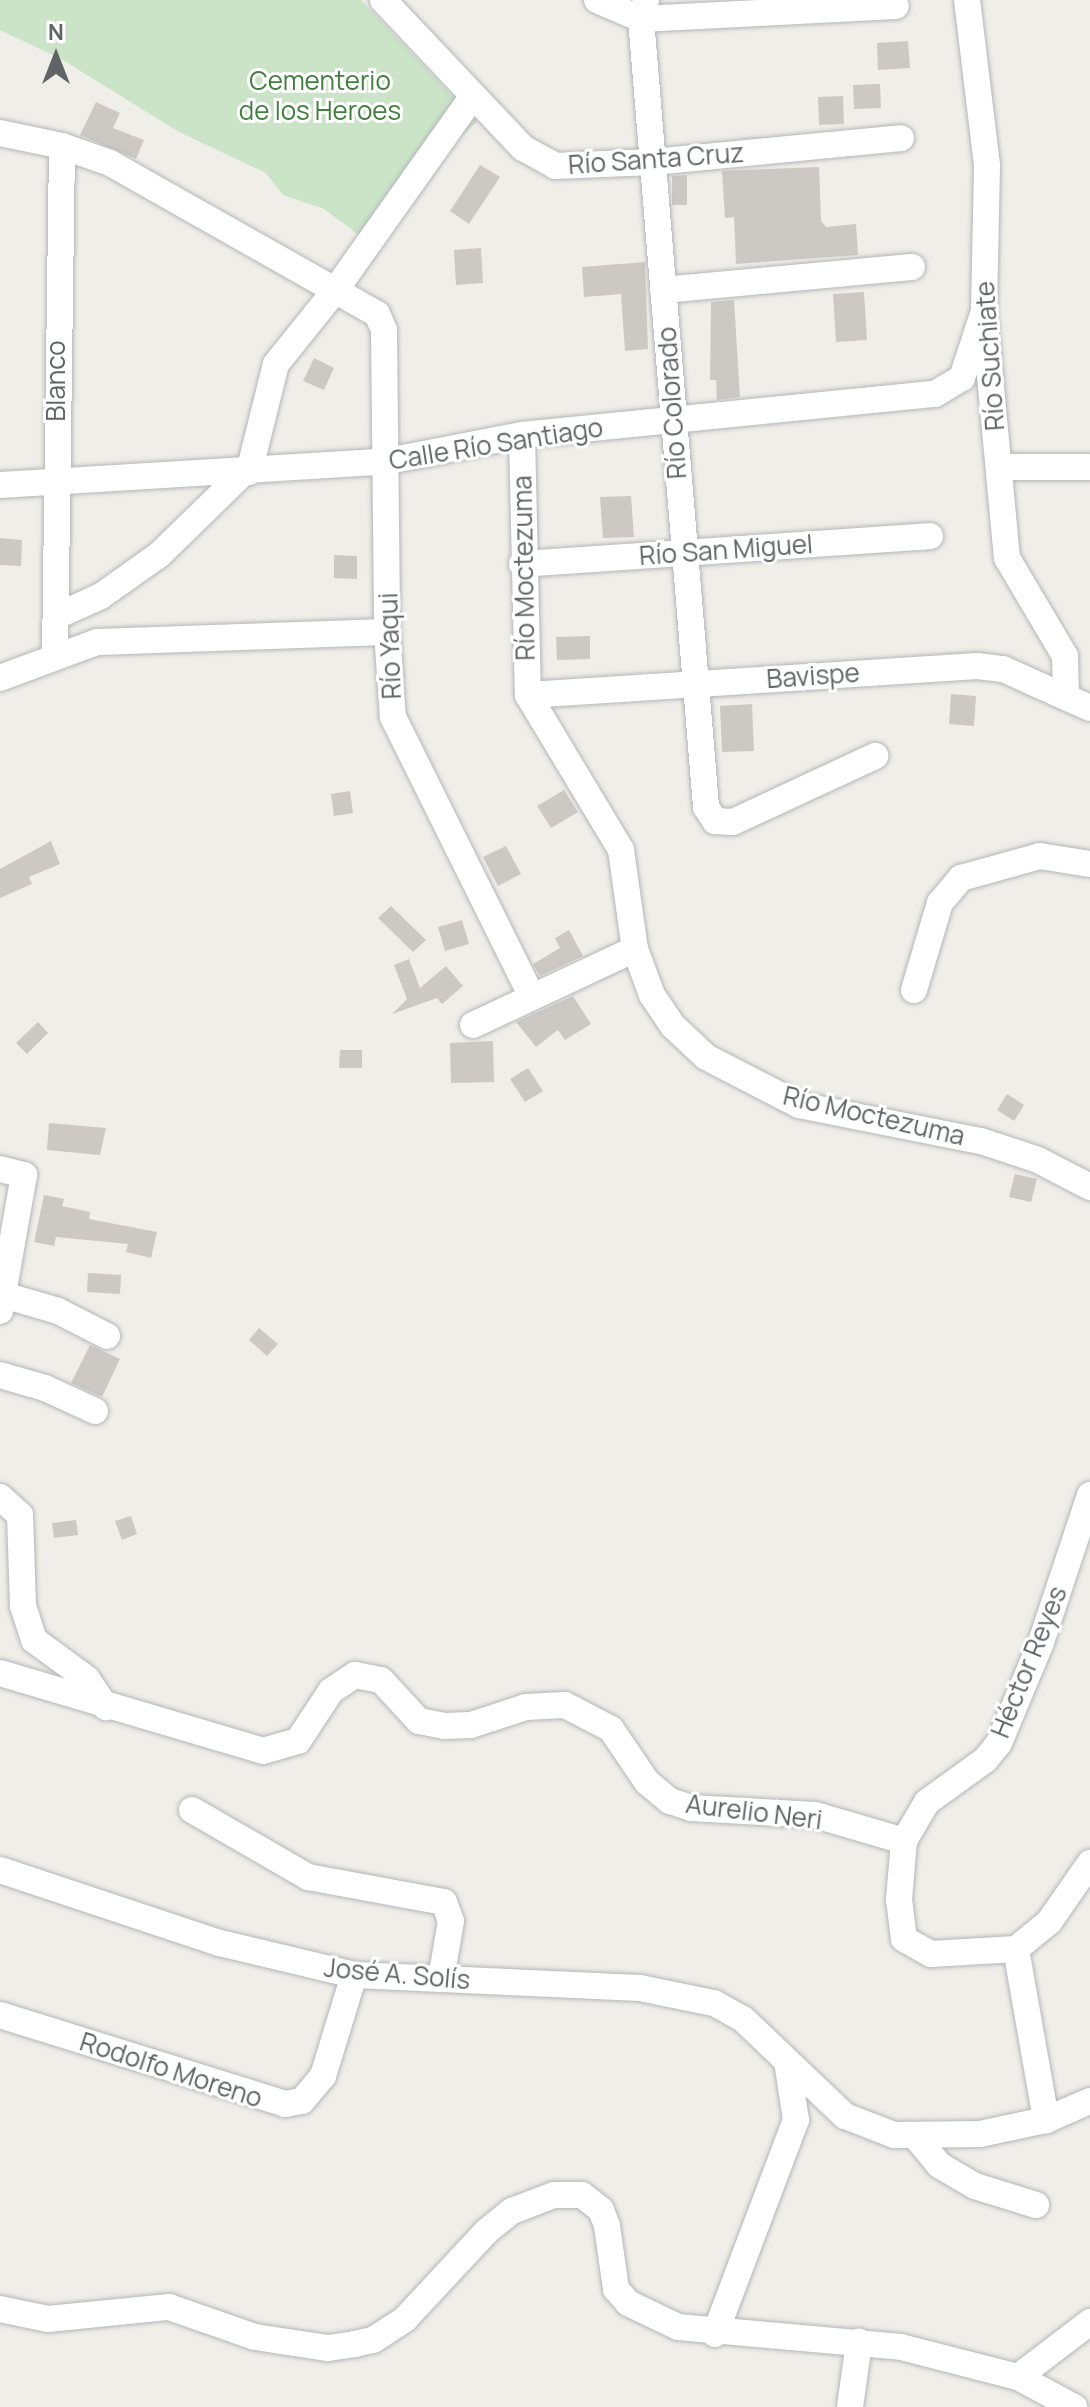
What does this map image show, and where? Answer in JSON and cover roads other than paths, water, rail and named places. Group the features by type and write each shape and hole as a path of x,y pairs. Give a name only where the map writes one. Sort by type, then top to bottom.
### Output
{"street":[{"name":"Río Santa Cruz","path":"383,0 538,160 575,167 901,138"},
{"path":"597,0 643,10 896,6"},
{"name":"Río Suchiate","path":"967,0 987,166 984,311 1010,568 1065,656 1078,702"},
{"name":"Río Colorado","path":"643,10 672,420 706,807 715,821 733,822 875,756"},
{"path":"57,616 101,596 160,554 213,508 246,472 276,364 410,189 473,96"},
{"path":"0,133 62,146"},
{"name":"Río Yaqui","path":"62,146 110,163 337,288 377,314 384,330 388,461 387,632 398,729 531,995"},
{"name":"Blanco","path":"55,656 62,146"},
{"path":"663,290 912,267"},
{"name":"Calle Río Santiago","path":"0,485 388,461 522,435 935,394 962,378 976,324 984,311"},
{"name":"Río Moctezuma","path":"522,435 522,564 528,695 621,850 635,949 652,995 673,1026 706,1057 749,1084 799,1105 981,1141 1038,1160 1090,1187"},
{"path":"999,467 1090,467"},
{"name":"Río San Miguel","path":"522,564 930,536"},
{"path":"0,678 97,642 387,632"},
{"name":"Bavispe","path":"528,695 977,666 1003,669 1078,702"},
{"path":"914,990 940,903 961,878 1040,856 1090,864"},
{"path":"473,1025 531,995 635,949"},
{"path":"12,1172 1,1300 58,1311 107,1336"},
{"path":"0,1375 45,1388 95,1411"},
{"name":"Héctor Reyes","path":"904,1841 927,1802 985,1760 999,1743 1040,1645 1090,1495"},
{"path":"0,1497 20,1515 23,1606 34,1640 87,1679 106,1707"},
{"name":"Aurelio Neri","path":"0,1673 106,1707 263,1751 298,1741 331,1691 355,1675 381,1680 409,1713 431,1725 471,1725 502,1713 546,1704 582,1709 611,1729 656,1793 691,1808 815,1815 904,1841"},
{"path":"192,1810 308,1877 444,1902 451,1921 441,1979"},
{"path":"904,1841 899,1899 908,1945 931,1954 1016,1949 1049,1922 1090,1863"},
{"name":"José A. Solís","path":"0,1870 220,1943 354,1975 678,1994 714,2003 743,2019 845,2116 870,2128 915,2136 980,2134 1046,2120 1090,2101"},
{"path":"1016,1949 1046,2120"},
{"name":"Rodolfo Moreno","path":"0,2015 285,2104 302,2101 323,2076 354,1975"},
{"path":"715,2334 796,2120 787,2061"},
{"path":"915,2136 939,2165 975,2186 1036,2205"},
{"path":"0,2309 48,2319 169,2307 255,2337 328,2348 355,2344 373,2340 405,2319 487,2231 512,2211 531,2201 570,2194 592,2200 601,2210 612,2275 628,2303 678,2327 715,2334 793,2334 971,2361 1018,2377 1074,2407"},
{"path":"1018,2377 1090,2322"},
{"path":"850,2407 859,2342"}],"park label":[{"name":"Cementerio de los Heroes","path":"320,96"}]}
